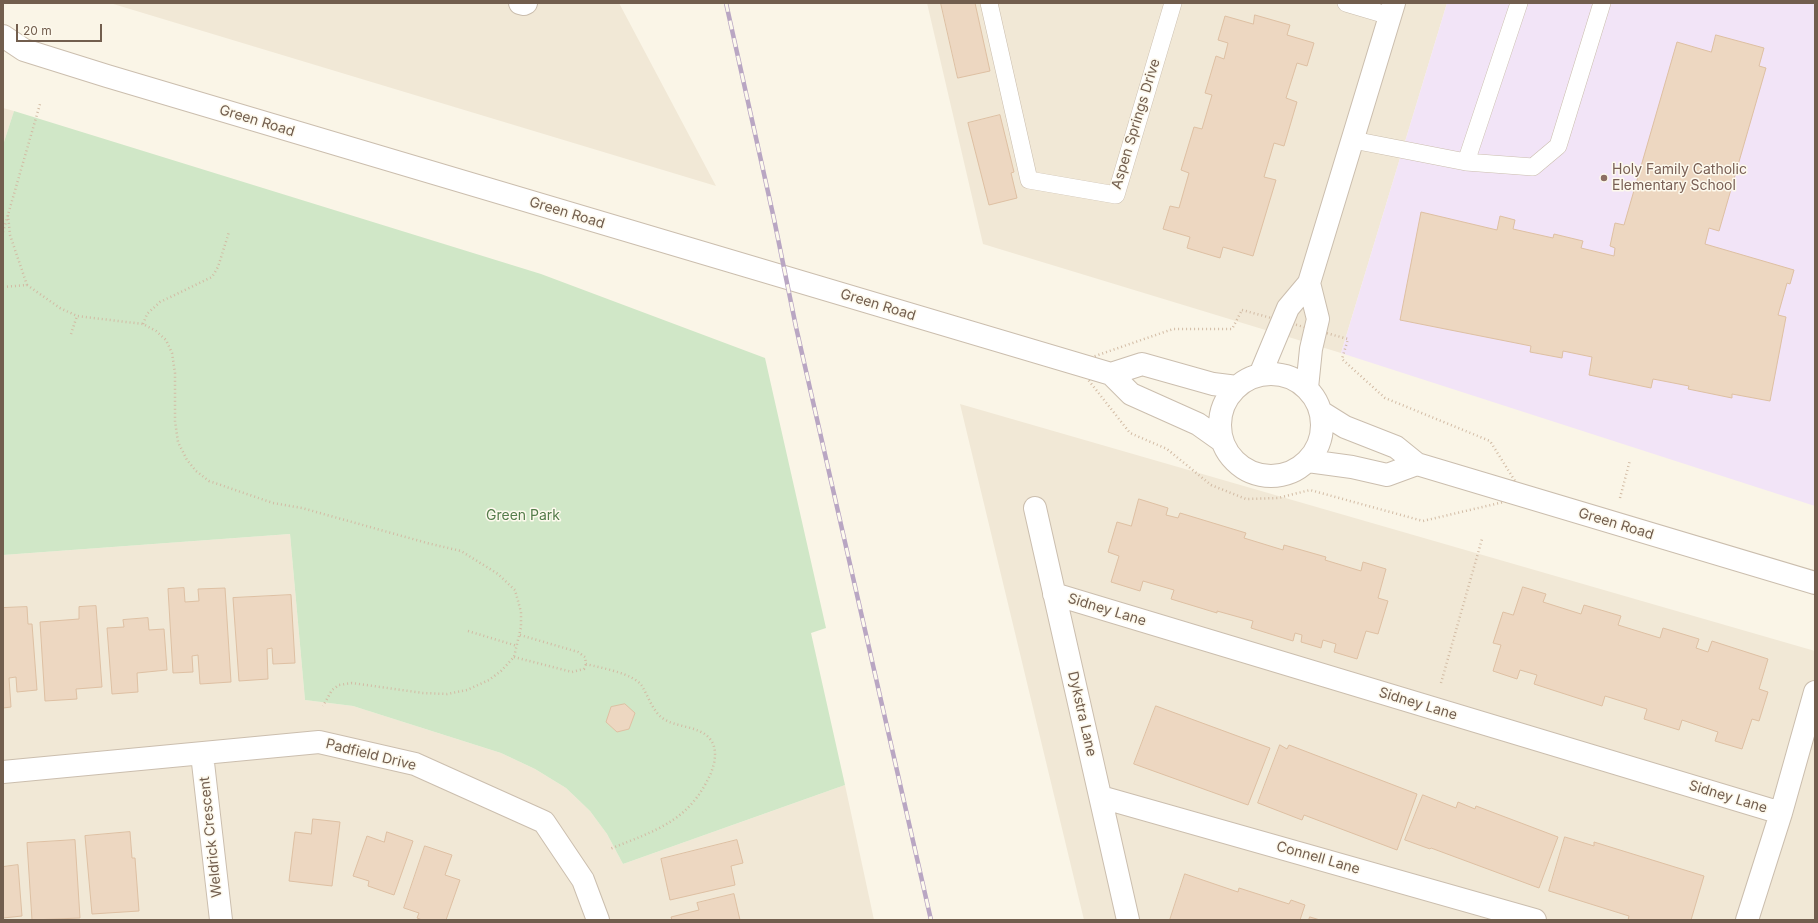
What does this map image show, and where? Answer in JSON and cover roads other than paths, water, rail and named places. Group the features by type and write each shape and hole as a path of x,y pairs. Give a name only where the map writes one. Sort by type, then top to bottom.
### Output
{"street":[{"path":"520,3 526,3"},
{"path":"1260,375 1288,308 1309,283 1354,140 1392,9"},
{"name":"Green Road","path":"3,36 14,50 114,78 1111,374 1131,394 1198,424 1222,441"},
{"path":"1307,388 1318,319 1309,283"},
{"path":"1111,374 1142,364 1213,384 1237,387"},
{"path":"1270,374 1285,376 1299,382 1307,388 1315,398 1321,412 1322,423 1319,444 1308,461 1297,469 1285,474 1272,476 1259,475 1247,470 1236,463 1222,441 1220,426 1222,412 1228,398 1237,387 1260,375 1270,374"},
{"name":"Green Road","path":"1321,412 1345,427 1396,447 1417,464 1815,583"},
{"path":"1308,461 1352,467 1387,475 1417,464"},
{"name":"Dykstra Lane","path":"1034,508 1101,796 1128,920"},
{"name":"Sidney Lane","path":"1054,594 1781,813"},
{"path":"1747,920 1781,813 1815,692"},
{"name":"Padfield Drive","path":"3,772 319,742 415,764 544,822 583,880 598,920"},
{"name":"Weldrick Crescent","path":"202,754 220,920"},
{"name":"Connell Lane","path":"1101,796 1535,920"}],"lane":[{"name":"Aspen Springs Drive","path":"989,3 1028,180 1116,195 1173,3"},
{"path":"1346,3 1392,9"},
{"path":"1466,162 1519,3"},
{"path":"1354,140 1466,162 1533,167 1558,146 1602,3"}],"railway":[{"path":"726,3 774,219 796,327 931,920"}],"place":[{"name":"Holy Family Catholic Elementary School","path":"1604,178"}],"park label":[{"name":"Green Park","path":"523,516"}]}
